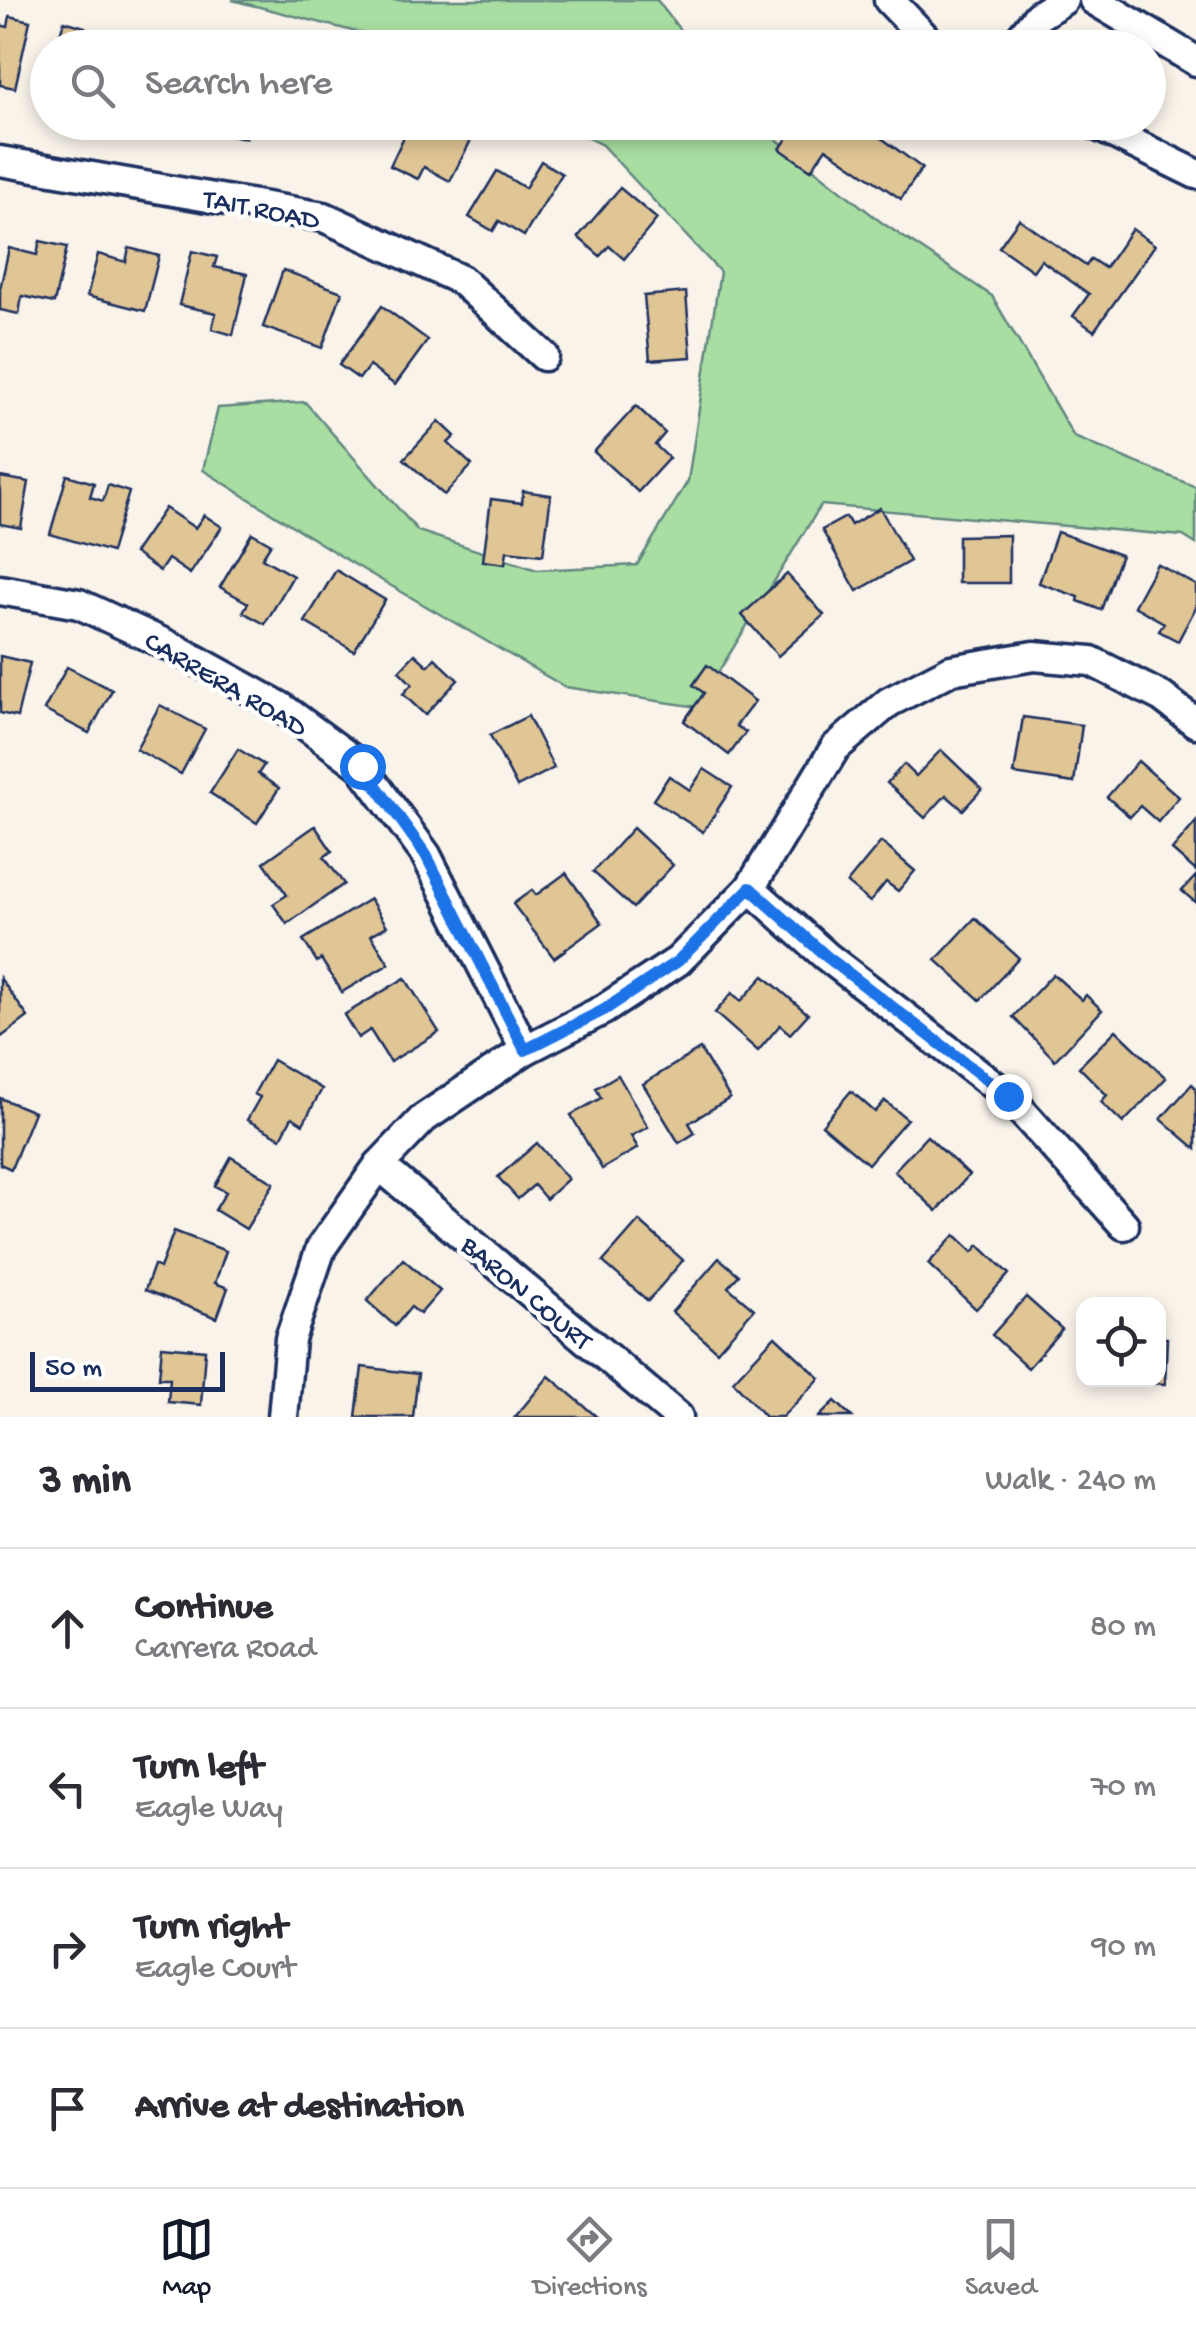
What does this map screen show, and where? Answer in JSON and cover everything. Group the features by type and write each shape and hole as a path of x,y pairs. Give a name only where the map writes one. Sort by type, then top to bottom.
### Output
{"street":[{"path":"889,0 918,30"},
{"path":"1027,30 1038,16 1063,0"},
{"path":"1094,0 1144,30"},
{"path":"1166,43 1196,61"},
{"path":"1127,140 1196,174"},
{"name":"TAIT ROAD","path":"0,161 324,217 461,280 544,356"},
{"name":"CARRERA ROAD","path":"0,590 79,604 176,649 282,707 362,766 426,855 525,1050"},
{"path":"283,1417 290,1339 322,1248 378,1165 424,1118 525,1050 604,1010 678,961 750,888 834,748 889,702 951,670 1034,656 1092,661 1162,697 1196,723"},
{"path":"750,888 826,956 1008,1096 1124,1225"},
{"name":"BARON COURT","path":"378,1165 678,1417"}],"green space":[{"path":"232,0 657,0 680,30 349,30"},
{"path":"592,140 777,140 881,222 992,296 1074,437 1196,487 1196,544 1183,536 821,505 697,707 565,687 352,563 203,470 218,408 305,402 418,531 537,570 637,565 688,481 720,272 602,145"}],"building":[{"path":"10,16 30,21 15,88 0,85 0,25 8,27"},
{"path":"64,21 85,27 84,30 61,30"},
{"path":"402,140 470,142 450,181 424,167 418,179 390,166"},
{"path":"786,140 884,140 922,168 901,199 826,148 811,170 780,149"},
{"path":"541,161 562,174 524,236 499,221 493,231 469,217 497,171 525,188"},
{"path":"620,188 657,219 624,259 609,246 600,256 578,237"},
{"path":"1019,219 1086,266 1091,259 1105,268 1132,229 1155,245 1094,331 1073,316 1089,294 1041,260 1033,271 999,247"},
{"path":"40,241 67,247 54,303 22,296 19,314 0,310 0,289 9,248 37,255"},
{"path":"129,248 159,256 145,311 87,296 98,254 126,262"},
{"path":"192,251 217,257 214,267 247,274 233,335 212,329 216,313 179,305"},
{"path":"283,270 342,292 322,348 263,327"},
{"path":"686,292 691,357 650,360 644,296"},
{"path":"382,306 428,340 395,385 369,366 359,379 339,365"},
{"path":"636,406 665,433 655,445 669,458 638,492 594,452"},
{"path":"439,421 455,436 448,443 472,465 444,495 404,459"},
{"path":"67,475 94,483 90,497 103,501 108,485 129,492 111,552 50,534"},
{"path":"0,477 29,482 21,528 0,524"},
{"path":"523,491 551,495 543,555 507,551 505,564 483,561 491,499 522,503"},
{"path":"165,508 195,528 204,515 222,527 190,574 168,559 160,571 134,553"},
{"path":"880,508 910,561 857,591 822,530 846,517 851,525"},
{"path":"1057,532 1121,555 1101,610 1078,601 1079,597 1039,583"},
{"path":"252,533 271,544 262,558 293,576 265,624 243,612 248,603 220,587"},
{"path":"1009,535 1009,583 958,583 958,536"},
{"path":"1157,564 1196,585 1196,607 1178,641 1159,631 1164,623 1134,606"},
{"path":"336,570 385,600 354,651 305,622"},
{"path":"787,574 824,615 778,656 742,615"},
{"path":"415,654 428,666 435,658 458,680 425,715 403,694 412,684 399,671"},
{"path":"0,656 30,663 17,717 0,713"},
{"path":"707,665 755,701 736,726 746,732 729,755 684,721 704,693 693,685"},
{"path":"67,667 112,690 89,733 44,710"},
{"path":"160,705 205,729 181,774 136,749"},
{"path":"528,716 554,768 517,787 490,735"},
{"path":"1023,717 1082,725 1074,783 1014,774"},
{"path":"238,749 264,765 258,774 279,788 257,823 210,793"},
{"path":"941,750 982,789 963,810 946,795 925,818 887,783 904,764 916,776"},
{"path":"1138,761 1179,797 1158,822 1140,806 1130,817 1107,797"},
{"path":"704,769 732,787 703,832 653,800 669,776 690,790"},
{"path":"1196,822 1196,871 1172,850"},
{"path":"315,826 332,851 324,857 344,884 287,924 273,904 287,895 264,862"},
{"path":"633,828 673,865 633,908 593,872"},
{"path":"881,842 915,871 898,891 886,882 870,902 847,883"},
{"path":"566,873 602,923 554,958 513,904 532,890 536,895"},
{"path":"1196,876 1196,903 1182,891"},
{"path":"370,899 387,926 371,935 389,964 342,992 303,940"},
{"path":"975,918 1019,958 980,1000 936,960"},
{"path":"1053,974 1082,1000 1086,995 1102,1010 1055,1060 1013,1017"},
{"path":"764,976 808,1014 790,1034 780,1025 758,1051 715,1013 732,993 741,1001"},
{"path":"0,978 28,1017 0,1038"},
{"path":"405,978 439,1032 390,1062 370,1030 358,1038 344,1015"},
{"path":"1116,1030 1166,1078 1123,1123 1101,1102 1107,1095 1079,1067"},
{"path":"700,1049 730,1098 689,1123 695,1133 679,1143 643,1084"},
{"path":"273,1060 322,1089 303,1124 292,1117 281,1138 247,1120 260,1097 254,1094"},
{"path":"618,1075 648,1127 631,1136 638,1148 602,1169 571,1115 601,1098 596,1088"},
{"path":"1192,1084 1196,1088 1196,1149 1161,1119"},
{"path":"851,1091 875,1112 885,1101 907,1119 868,1164 822,1125"},
{"path":"0,1098 34,1112 11,1169 0,1164"},
{"path":"927,1136 969,1175 937,1211 894,1171"},
{"path":"537,1143 568,1179 546,1199 534,1185 518,1199 498,1177"},
{"path":"231,1157 274,1183 246,1229 215,1210 226,1192 215,1186"},
{"path":"639,1221 683,1260 648,1301 603,1262"},
{"path":"174,1231 226,1251 215,1283 228,1288 217,1318 145,1290 154,1265 160,1268"},
{"path":"955,1235 973,1252 979,1245 1009,1274 976,1309 928,1264"},
{"path":"719,1258 739,1275 728,1287 754,1309 717,1351 672,1312"},
{"path":"403,1259 440,1291 420,1314 411,1307 395,1326 367,1301"},
{"path":"1026,1297 1062,1329 1028,1368 992,1335"},
{"path":"775,1336 820,1378 782,1417 765,1417 733,1381"},
{"path":"162,1346 205,1350 201,1405 168,1402 170,1378 159,1378"},
{"path":"362,1367 418,1374 413,1417 356,1417"},
{"path":"549,1376 597,1417 515,1417"},
{"path":"835,1401 852,1417 819,1417"}],"route":[{"path":"362,766 426,855 525,1050 604,1010 678,961 750,888 826,956 1008,1096"}]}
